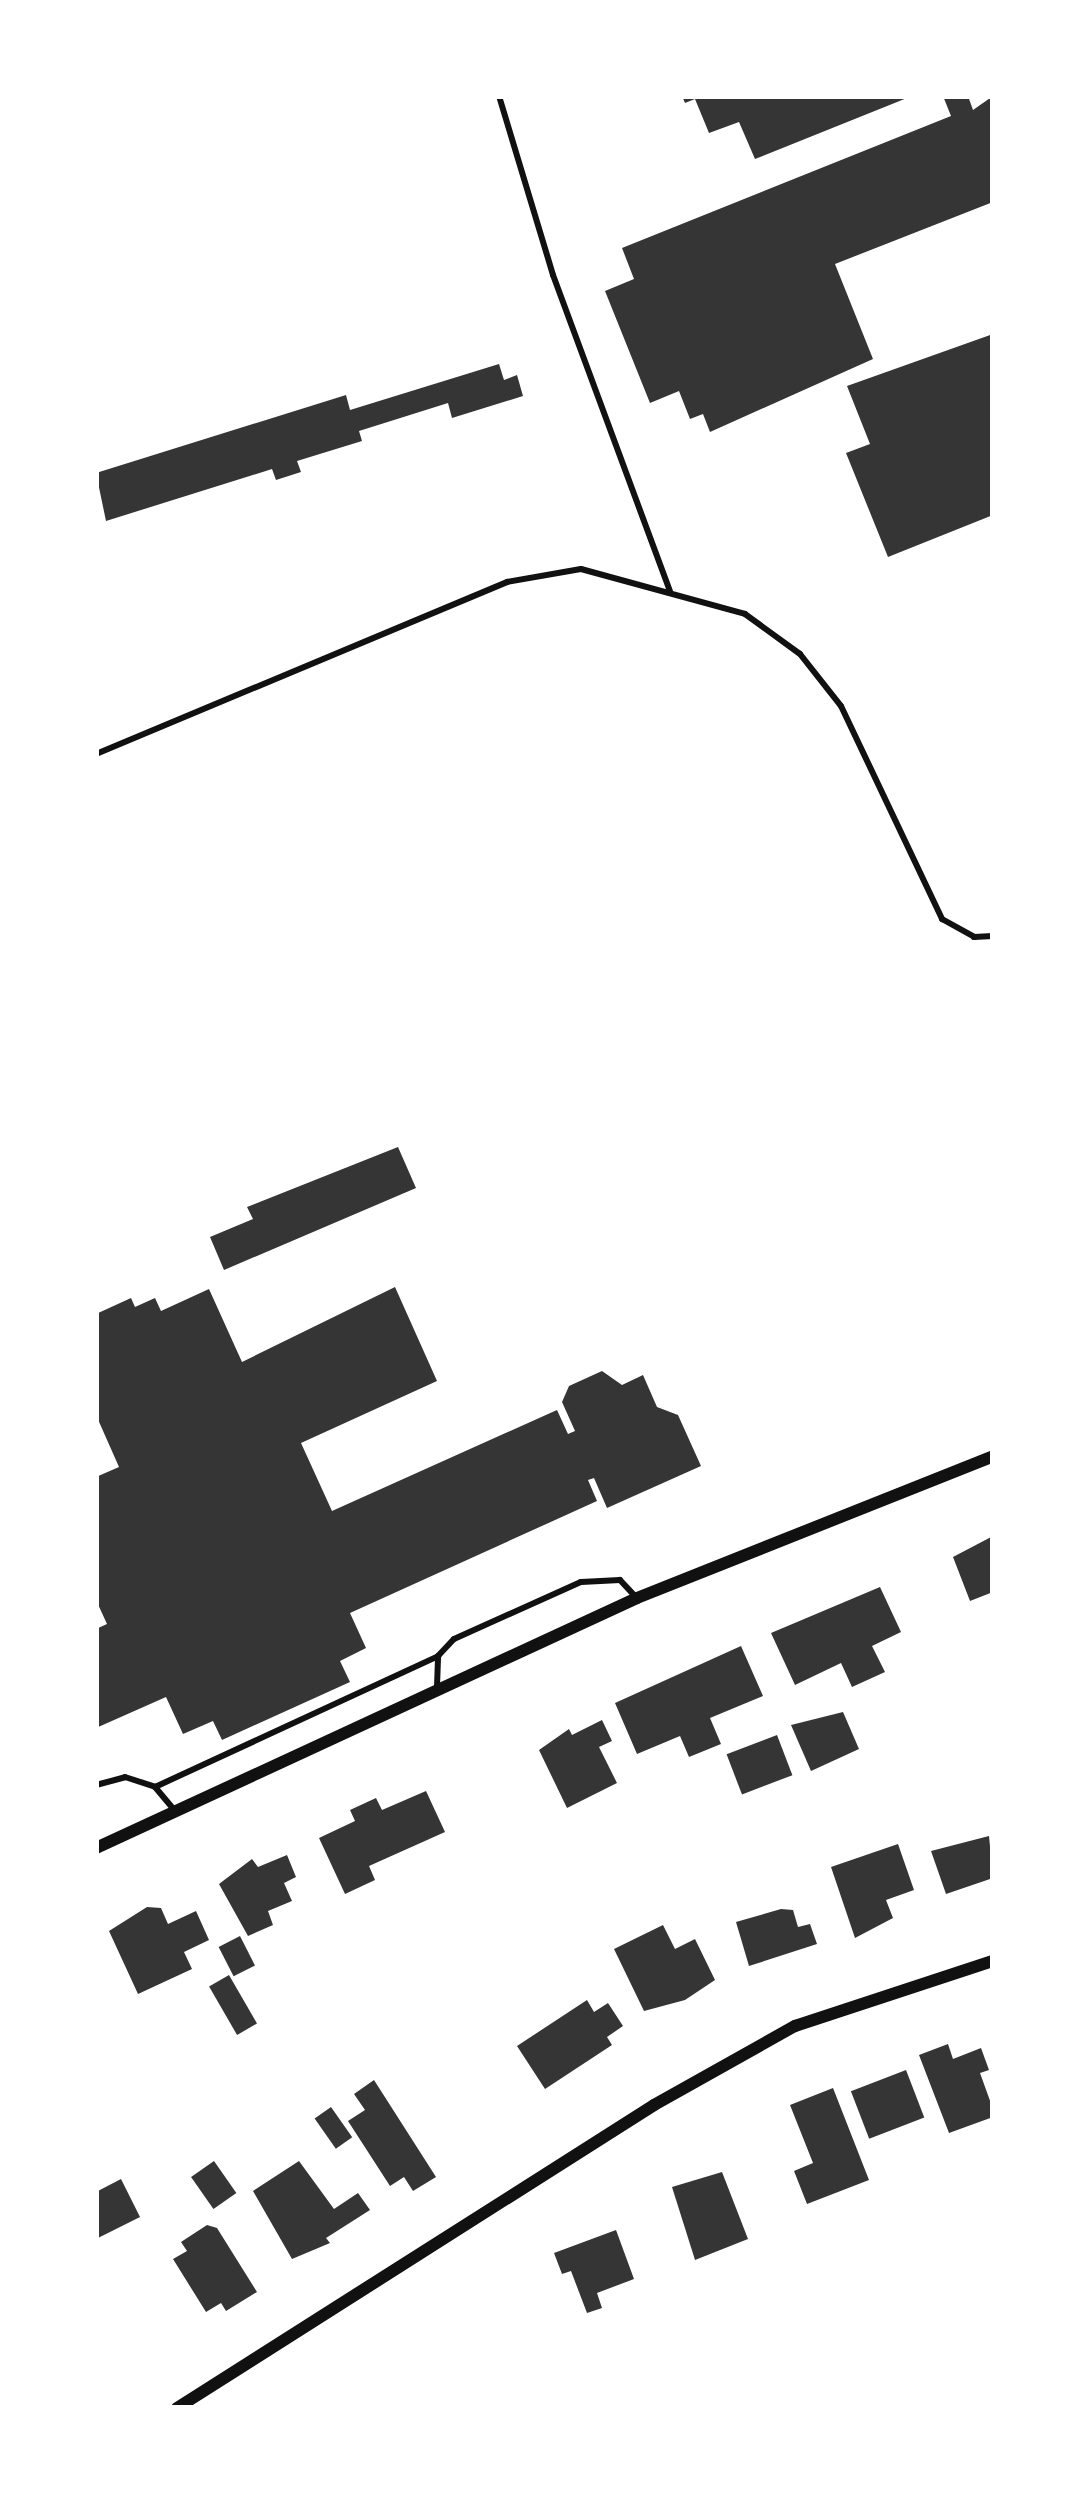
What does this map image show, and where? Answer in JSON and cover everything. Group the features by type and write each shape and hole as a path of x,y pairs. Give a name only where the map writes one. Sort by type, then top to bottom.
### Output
{"street":[{"path":"96,1847 638,1598 993,1456"},
{"path":"177,2408 654,2105 795,2026 993,1961"}],"lane":[{"path":"499,96 553,275 670,591"},
{"path":"96,754 507,582 580,569 745,614 800,654 841,706 942,919 974,937 993,936"},
{"path":"155,1787 438,1656 454,1639 581,1582 620,1580 638,1598"},
{"path":"438,1656 438,1690"},
{"path":"96,1785 125,1777 155,1787 175,1811"}],"building":[{"path":"682,96 912,96 755,159 739,122 709,133 695,99 685,103"},
{"path":"943,96 968,96 973,110 993,96 993,202 835,264 873,359 710,432 703,414 690,419 679,391 650,403 605,291 634,279 622,248 951,116"},
{"path":"993,334 993,515 888,557 846,453 870,444 847,386"},
{"path":"499,364 504,380 517,375 523,396 452,418 448,403 359,431 362,441 297,461 301,472 276,480 272,469 106,521 96,473 346,395 350,410"},
{"path":"398,1147 416,1188 224,1270 210,1237 253,1219 247,1207"},
{"path":"395,1287 437,1381 301,1443 332,1511 557,1410 568,1434 575,1431 562,1402 569,1386 602,1371 622,1385 643,1375 657,1407 678,1415 701,1466 607,1508 594,1478 588,1480 597,1501 350,1613 366,1648 340,1661 350,1682 222,1740 213,1721 183,1734 166,1697 96,1728 96,1629 107,1624 96,1600 96,1477 119,1467 96,1415 96,1314 131,1298 135,1307 155,1298 161,1311 209,1289 242,1362"},
{"path":"993,1536 993,1592 970,1601 953,1557"},
{"path":"880,1587 901,1632 872,1646 885,1672 852,1687 841,1663 795,1685 771,1633"},
{"path":"741,1646 763,1696 710,1718 721,1744 689,1757 680,1736 637,1754 615,1703"},
{"path":"843,1712 859,1749 811,1771 791,1725"},
{"path":"602,1720 612,1741 599,1747 617,1783 567,1808 539,1750 569,1729 572,1735"},
{"path":"777,1735 792,1775 742,1794 727,1754"},
{"path":"426,1791 445,1832 369,1866 375,1880 345,1894 319,1838 355,1821 350,1810 376,1798 382,1810"},
{"path":"989,1836 993,1878 946,1894 931,1851"},
{"path":"898,1844 914,1890 886,1900 893,1918 855,1938 831,1867"},
{"path":"287,1855 296,1877 284,1883 292,1901 268,1911 273,1925 248,1936 219,1884 252,1859 258,1867"},
{"path":"147,1907 161,1908 168,1924 196,1911 209,1940 184,1952 192,1969 138,1994 109,1931"},
{"path":"793,1910 798,1927 810,1924 817,1944 749,1966 736,1922"},
{"path":"663,1925 675,1949 695,1939 715,1980 685,2000 644,2011 614,1949"},
{"path":"240,1936 255,1965 234,1976 219,1947"},
{"path":"229,1975 257,2023 237,2035 209,1987"},
{"path":"587,2000 594,2012 608,2003 623,2026 607,2037 612,2045 545,2089 517,2046"},
{"path":"948,2044 953,2059 981,2048 989,2070 980,2073 993,2109 993,2117 949,2133 919,2055"},
{"path":"906,2070 924,2118 869,2139 851,2091"},
{"path":"374,2080 436,2177 413,2191 404,2177 390,2186 348,2121 365,2110 354,2094"},
{"path":"833,2088 869,2180 807,2204 794,2171 813,2163 790,2105"},
{"path":"331,2107 352,2137 336,2149 315,2118"},
{"path":"214,2161 236,2193 213,2209 191,2177"},
{"path":"299,2161 334,2209 358,2193 370,2210 326,2238 330,2243 292,2259 253,2191"},
{"path":"722,2172 748,2239 695,2260 672,2187"},
{"path":"121,2179 140,2217 96,2239 96,2192"},
{"path":"207,2225 217,2228 257,2292 226,2311 221,2303 206,2312 173,2259 187,2251 181,2242"},
{"path":"616,2230 634,2279 597,2293 602,2308 587,2313 571,2271 562,2274 554,2253"}]}
